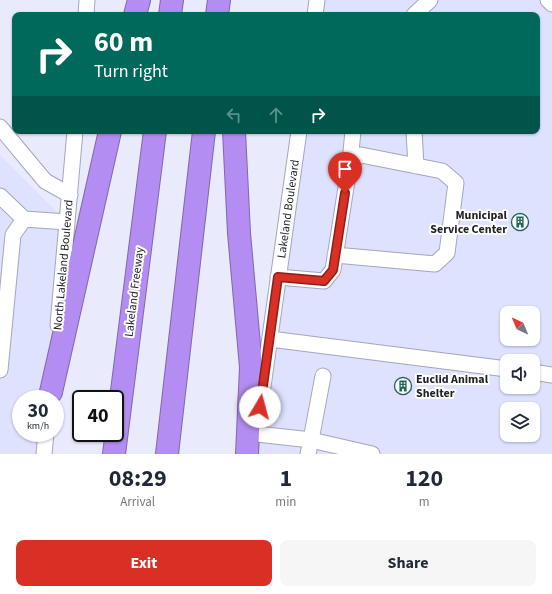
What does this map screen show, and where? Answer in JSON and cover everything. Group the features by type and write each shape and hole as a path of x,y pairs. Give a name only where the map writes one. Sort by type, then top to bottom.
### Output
{"highway":[{"path":"137,12 139,0"},
{"path":"170,12 172,0"},
{"path":"217,12 219,0"},
{"path":"230,0 231,12"},
{"path":"52,390 109,134"},
{"name":"Lakeland Freeway","path":"114,454 155,134"},
{"path":"167,454 204,134"},
{"path":"234,134 240,233 251,367 247,454"}],"street":[{"path":"86,12 87,0"},
{"path":"315,12 317,0"},
{"path":"417,12 430,0"},
{"path":"548,0 552,4"},
{"path":"0,127 44,181 70,195"},
{"name":"North Lakeland Boulevard","path":"52,390 76,134"},
{"name":"Lakeland Boulevard","path":"254,454 299,134"},
{"path":"278,277 324,281 333,270 350,162 353,134"},
{"path":"414,134 416,166"},
{"path":"335,256 435,264 447,253 456,184 442,171 360,155 350,162"},
{"path":"0,196 24,219 67,222"},
{"path":"0,370 12,235 24,219"},
{"path":"270,339 500,368"},
{"path":"540,373 552,375"},
{"path":"310,447 324,376"},
{"path":"257,434 310,447 372,454"},
{"path":"44,454 45,442"}],"shaded area":[{"path":"317,0 552,0 552,454 254,454 299,134 540,134 540,12 315,12"},
{"path":"0,155 67,222 52,390 12,390 12,442 45,442 44,454 0,454"}],"place":[{"name":"Municipal Service Center","path":"520,222"},
{"name":"Euclid Animal Shelter","path":"403,386"}],"route":[{"path":"260,407 278,277 324,281 333,270 345,193"}]}
